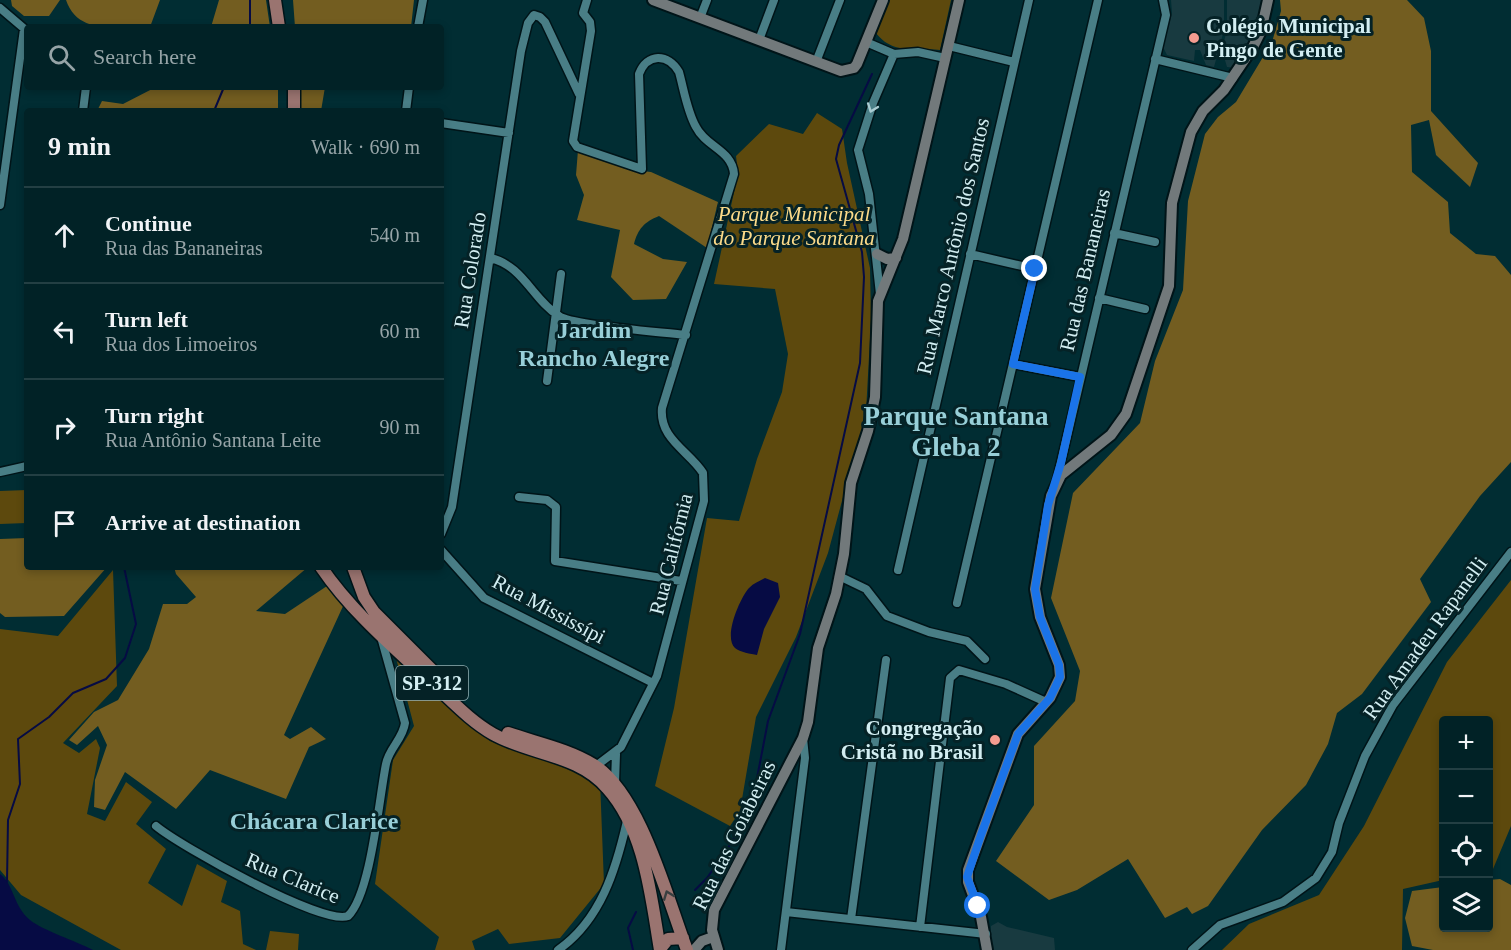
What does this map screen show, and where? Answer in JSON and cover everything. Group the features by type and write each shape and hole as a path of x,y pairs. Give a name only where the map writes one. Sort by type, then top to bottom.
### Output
{"main road":[{"path":"275,0 279,24"},
{"path":"283,0 287,24"},
{"path":"286,90 286,108"},
{"path":"294,90 294,108"},
{"name":"SP-312","path":"323,570 340,592 380,635 481,726 507,741 569,762 591,773 608,789 627,821 650,886 660,949"},
{"path":"333,570 340,592"},
{"name":"SP-312","path":"354,573 369,604 388,628 484,720 509,733 573,754 596,766 615,783 639,827 687,950"},
{"path":"660,949 668,939 683,938"}],"street":[{"path":"419,24 423,0"},
{"path":"579,94 591,32 590,22 583,13 587,0"},
{"path":"653,0 816,62 846,71 857,64 883,0"},
{"path":"700,18 707,0"},
{"path":"759,40 774,0"},
{"path":"816,62 840,0"},
{"path":"880,294 903,239 959,0"},
{"name":"Rua Marco Antônio dos Santos","path":"898,570 1029,0"},
{"path":"957,603 1098,0"},
{"name":"Rua das Bananeiras","path":"987,950 986,934 968,882 968,870 1018,734 1057,686 1060,670 1040,617 1035,589 1048,505 1057,482 1166,15 1164,0"},
{"path":"1057,482 1111,435 1126,414 1169,286 1172,203 1188,144 1203,111 1233,78 1261,31 1268,0"},
{"path":"0,8 24,29"},
{"name":"Rua Colorado","path":"444,527 452,507 521,51 528,24 536,15 545,22 579,94"},
{"path":"0,205 24,37"},
{"path":"866,42 894,54 918,52 945,58"},
{"path":"948,46 1014,62"},
{"path":"880,294 869,194 858,150 873,103 894,54"},
{"name":"Rua Califórnia","path":"579,94 574,144 642,169 638,78 646,61 657,57 669,60 675,65 695,126 701,135 732,161 734,174 686,335 669,379 661,414 669,436 703,473 706,488 663,660 616,754 615,783"},
{"path":"1155,59 1233,78"},
{"path":"83,108 86,90"},
{"path":"406,108 409,90"},
{"path":"444,123 509,133"},
{"path":"1114,233 1155,242"},
{"path":"877,254 887,259 896,258"},
{"path":"970,254 1035,269"},
{"path":"490,258 502,261 516,271 555,313 572,321 686,335"},
{"path":"547,381 561,274"},
{"name":"Rua das Goiabeiras","path":"718,950 713,937 711,920 748,841 803,738 808,722 818,648 839,576 851,483 868,431 875,397 880,294"},
{"path":"1099,298 1145,309"},
{"path":"1013,364 1080,377"},
{"path":"0,472 24,467"},
{"path":"519,497 547,500 556,507 555,561 681,581"},
{"name":"Rua Amadeu Rapanelli","path":"1192,950 1220,925 1283,902 1316,878 1332,852 1339,824 1365,756 1393,705 1511,552"},
{"name":"Rua Mississípi","path":"444,553 484,598 653,683"},
{"path":"839,576 866,589 887,616 967,641 985,658"},
{"name":"Rua Clarice","path":"156,826 189,849 279,895 334,917 348,916 356,906 365,879 388,754 402,734 405,723 380,635"},
{"path":"851,919 886,660"},
{"path":"920,927 951,678 959,670 986,676 1046,702"},
{"path":"781,950 805,758 803,738"},
{"path":"596,766 616,754"},
{"path":"791,760 805,758"},
{"path":"558,950 569,942 592,915 616,870 627,821"},
{"path":"786,912 986,934"},
{"path":"694,950 702,941 713,937"},
{"path":"683,938 702,941"}],"shaded area":[{"path":"11,0 60,0 49,16 24,16 12,6"},
{"path":"66,0 160,0 151,24 90,24 80,19"},
{"path":"219,0 266,0 270,24 212,24"},
{"path":"293,0 414,0 411,24 295,24"},
{"name":"Colégio Municipal Pingo de Gente","path":"1171,0 1224,0 1224,30 1214,67 1206,65 1200,50 1195,50 1194,61 1167,55 1163,47 1172,13"},
{"path":"1227,0 1261,0 1257,24 1236,68 1227,67 1222,50 1227,29"},
{"path":"1280,0 1407,0 1424,18 1431,51 1431,111 1478,163 1470,187 1436,155 1429,120 1411,125 1412,172 1448,202 1450,233 1476,254 1495,256 1511,275 1511,462 1480,496 1420,579 1431,602 1362,694 1337,713 1328,744 1306,785 1262,830 1208,906 1192,914 1187,907 1165,918 1128,859 1077,890 1049,900 996,861 1034,805 1034,746 1075,701 1080,671 1051,598 1073,493 1140,423 1155,361 1183,290 1188,201 1205,134 1218,117 1236,102 1272,42 1281,11"},
{"path":"150,90 278,90 278,108 98,108 102,101 123,104"},
{"path":"301,90 324,90 322,108 300,108"},
{"path":"578,150 634,170 651,172 718,202 707,248 659,216 649,221 637,234 634,244 663,259 687,262 666,299 633,300 611,277 620,230 577,220 584,195 576,175"},
{"path":"24,538 24,570 104,570 64,616 5,617 0,613 0,539"},
{"path":"175,570 304,570 256,611 285,614 327,586 344,604 284,735 290,739 311,727 326,739 309,747 286,799 210,770 176,809 125,772 105,810 94,807 95,780 107,745 98,726 77,745 69,740 94,712 118,700 149,649 163,604 187,604 196,597"},
{"path":"765,578 778,583 780,597 764,629 757,655 735,648 731,635 737,608 745,593 751,586"},
{"path":"0,874 9,884 20,909 30,920 93,950 0,950"},
{"path":"1500,879 1511,885 1511,950 1433,950 1412,946 1405,918 1412,891 1439,888 1439,932 1493,932 1493,880"},
{"path":"998,922 1007,927 1054,938 1055,950 991,950 991,926"}],"green space":[{"path":"888,0 951,0 940,50 897,47 882,40 875,32"},
{"name":"Parque Municipal do Parque Santana","path":"817,113 842,129 847,163 870,268 871,320 865,430 846,486 828,553 796,637 756,717 740,811 730,826 655,786 674,708 707,518 739,521 757,459 782,392 788,354 775,289 714,284 738,174 736,156 769,124 803,134"},
{"path":"24,490 24,523 0,524 0,491"},
{"path":"113,570 117,686 63,743 79,753 96,739 100,748 87,814 105,821 126,782 152,802 136,824 166,849 148,883 182,906 197,864 227,881 221,902 240,911 243,944 256,950 121,950 21,895 0,870 0,629 58,636"},
{"path":"1511,580 1511,826 1493,869 1493,716 1439,716 1439,881 1403,889 1402,950 1222,950 1249,924 1319,895 1364,826 1447,662"},
{"path":"396,658 490,741 600,780 604,884 560,938 509,944 498,929 472,941 475,950 435,950 439,937 375,884 393,760 414,726"},
{"path":"270,931 299,934 298,950 266,950"}],"waterway":[{"path":"250,0 250,24"},
{"path":"695,890 707,878 728,848 747,816 753,799 768,721 800,634 860,363 864,277 862,252 836,159 839,145 872,74"},
{"path":"215,108 223,90"},
{"path":"7,882 8,820 20,784 18,739 49,717 73,693 106,679 125,658 136,624 125,570"},
{"path":"633,950 628,928 636,912"}],"place":[{"name":"Colégio Municipal Pingo de Gente","path":"1194,38"},
{"name":"Congregação Cristã no Brasil","path":"995,740"}],"district":[{"name":"Jardim Rancho Alegre","path":"594,344"},
{"name":"Parque Santana Gleba 2","path":"956,432"},
{"name":"Chácara Clarice","path":"314,821"}],"route":[{"path":"978,906 969,887 968,870 1018,734 1050,698 1060,677 1059,665 1040,617 1035,589 1048,505 1057,482 1080,377 1013,364 1035,269"}]}
